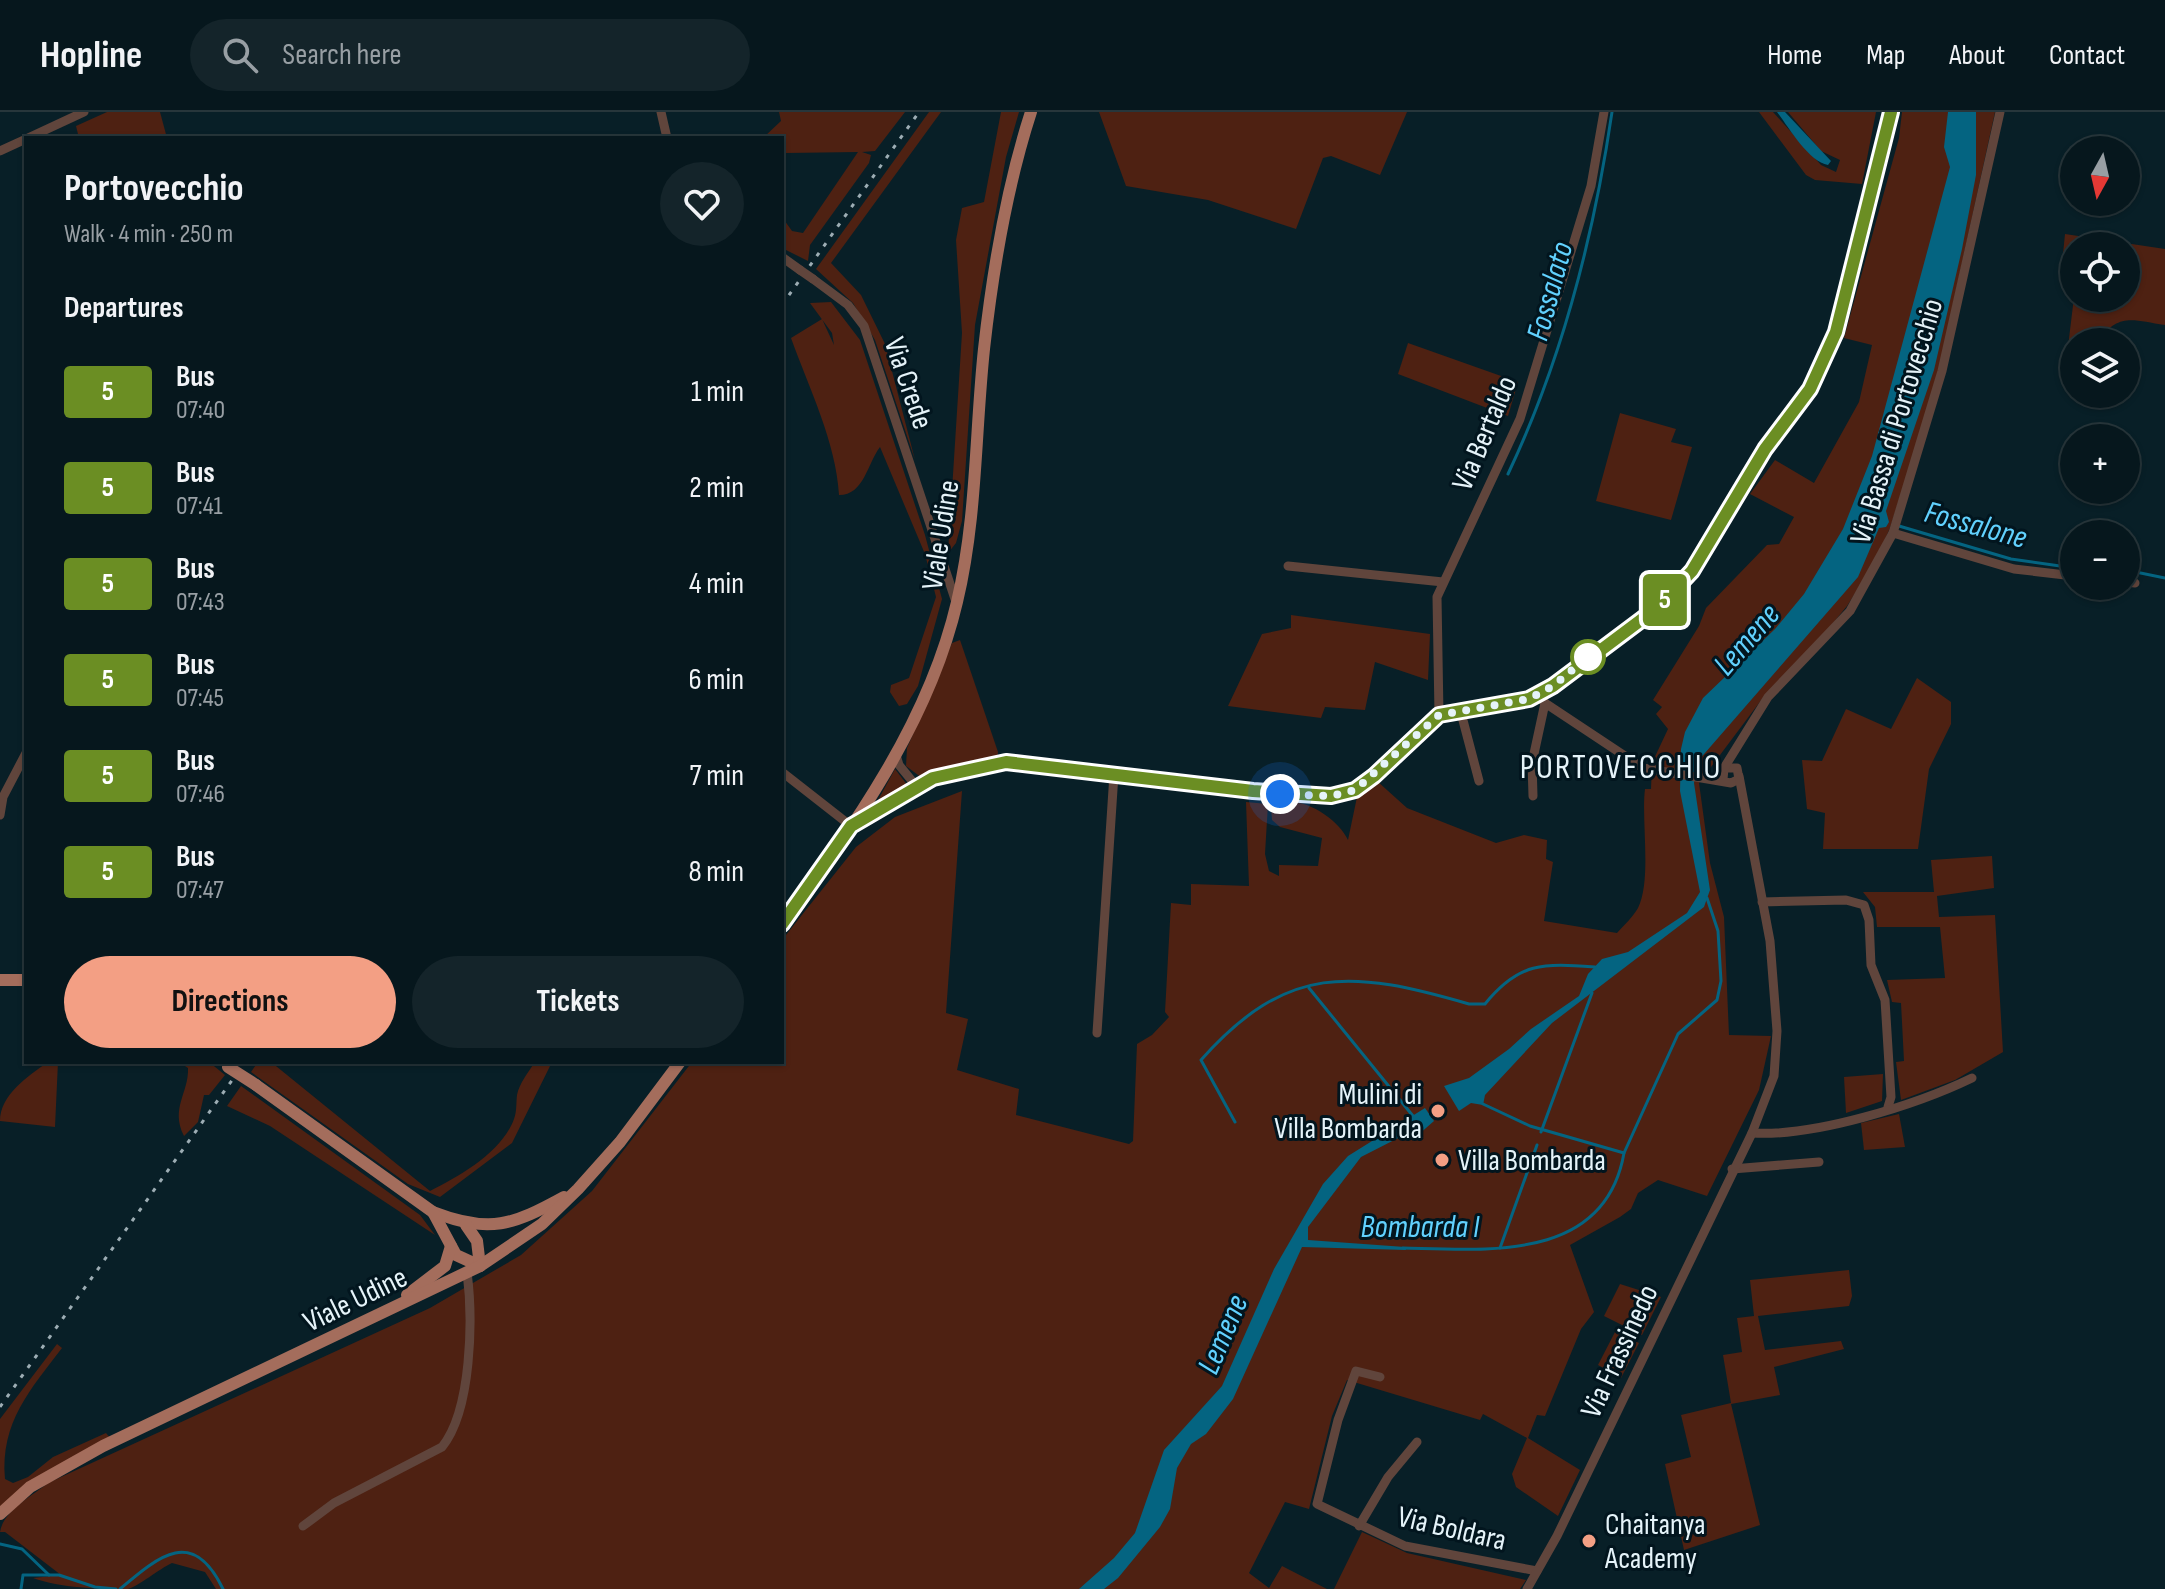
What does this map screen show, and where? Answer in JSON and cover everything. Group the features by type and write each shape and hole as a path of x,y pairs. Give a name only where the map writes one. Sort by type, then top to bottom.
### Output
{"main road":[{"name":"Viale Udine","path":"784,921 896,755 941,657 957,604 973,509 984,351 1000,227 1031,112"},
{"path":"0,980 24,980"},
{"path":"225,1064 433,1212 466,1225 507,1223 538,1211 578,1189"},
{"name":"Viale Udine","path":"0,1514 30,1487 103,1446 373,1320 480,1266 542,1224 578,1189 620,1142 678,1064"},
{"path":"433,1212 456,1255 480,1266"},
{"path":"466,1225 477,1241 480,1266"},
{"path":"373,1320 445,1266 451,1246"}],"street":[{"path":"33,136 84,112"},
{"path":"661,112 667,136"},
{"name":"Via Bertaldo","path":"1438,711 1437,597 1520,419 1600,154 1604,112"},
{"path":"784,774 851,826 917,787 966,768 1006,762 1253,791 1331,796 1355,790 1374,776 1438,711 1541,699 1657,608 1692,571 1751,474 1810,389 1828,354 1891,112"},
{"name":"Via Bassa di Portovecchio","path":"1724,775 1768,697 1850,611 1894,526 1942,371 2000,112"},
{"path":"0,151 24,140"},
{"name":"Via Crede","path":"784,258 848,305 864,326 882,371 957,604"},
{"path":"1894,526 2014,569 2060,574"},
{"path":"1288,566 1443,582"},
{"path":"1541,699 1643,768 1700,779 1724,775 1732,765 1739,773 1734,783 1724,775"},
{"path":"1533,796 1532,763 1541,699"},
{"path":"1460,709 1479,781"},
{"name":"Via Frassinedo","path":"1527,1589 1557,1536 1752,1133 1774,1076 1777,1052 1770,941 1743,798 1738,747"},
{"path":"896,755 899,765 917,787"},
{"path":"0,815 3,797 24,757"},
{"path":"1097,1033 1114,774"},
{"path":"1724,775 1743,798"},
{"path":"1762,902 1846,900 1864,905 1869,920 1871,965 1885,1000 1891,1097 1888,1107"},
{"path":"1752,1133 1780,1134 1876,1114 1888,1107 1938,1095 1972,1078"},
{"path":"1732,1169 1819,1162"},
{"path":"303,1526 334,1503 442,1447 452,1435 471,1347 473,1318 467,1272"},
{"name":"Via Boldara","path":"1380,1377 1356,1371 1338,1420 1316,1502 1359,1526 1415,1549 1537,1571"},
{"name":"Via Boldara","path":"1359,1526 1388,1477 1417,1442"}],"shaded area":[{"path":"107,112 160,112 166,136 78,136 76,126"},
{"path":"779,112 905,112 875,151 862,152 871,155 869,163 810,245 808,261 784,249 784,220 792,231 803,233 858,152 784,155 784,136 765,136 781,121"},
{"path":"929,112 941,112 831,263 861,295 885,344 915,460 875,340 853,303 816,269"},
{"path":"1001,112 1019,112 1006,157 975,325 962,521 956,543 948,553 962,333 956,240 962,208 984,202"},
{"path":"1099,112 1407,112 1380,175 1331,156 1323,158 1296,229 1208,200 1126,186"},
{"path":"1759,112 1773,112 1821,165 1836,172 1840,160 1821,151 1788,112 1876,112 1862,184 1815,180 1806,175"},
{"path":"1902,112 1995,112 1935,386 1890,528 1875,562 1847,606 1810,651 1765,695 1699,783 1710,863 1724,917 1729,1035 1771,1036 1759,1090 1707,1196 1658,1180 1638,1193 1631,1209 1570,1245 1594,1312 1581,1329 1545,1416 1537,1415 1528,1438 1580,1470 1558,1516 1516,1487 1512,1474 1527,1438 1483,1414 1480,1420 1347,1380 1332,1416 1309,1509 1285,1502 1249,1573 1269,1588 1282,1566 1327,1589 216,1589 205,1572 172,1563 128,1589 68,1586 33,1578 61,1575 5,1532 0,1532 12,1511 48,1483 430,1308 521,1255 592,1191 690,1064 784,1064 784,937 856,847 895,817 962,791 946,1013 968,1019 957,1070 1019,1089 1016,1115 1129,1144 1133,1141 1137,1044 1152,1035 1169,1017 1165,1012 1171,903 1191,905 1191,884 1249,886 1246,802 1268,804 1265,854 1269,871 1279,876 1279,865 1318,866 1322,838 1280,827 1272,820 1271,808 1281,803 1303,804 1326,815 1348,840 1357,797 1377,781 1407,808 1496,843 1524,835 1547,840 1546,859 1553,862 1544,921 1617,933 1638,908 1642,896 1645,789 1651,789 1652,763 1668,729 1656,714 1662,707 1653,700 1699,626 1706,608 1767,545 1779,544 1794,517 1750,494 1775,460 1814,483 1859,402 1872,345 1844,338 1899,138"},
{"path":"2140,245 2165,249 2165,325 2127,320 2110,328 2070,328 2072,312 2140,312"},
{"path":"831,302 860,340 925,535 942,599 918,686 907,704 899,706 890,692 891,685 909,678 936,597 925,554 880,447 860,484 847,494 839,495 827,435 791,338 822,319 810,303","holes":["822,320 832,333 834,345"]},
{"path":"1408,343 1518,382 1508,416 1398,374"},
{"path":"1620,413 1676,429 1671,442 1692,447 1671,520 1596,501"},
{"path":"1291,615 1430,634 1428,680 1375,662 1365,710 1325,707 1321,718 1228,706 1262,634 1291,628"},
{"path":"960,640 998,752 997,759 922,778 906,766 907,748 952,643"},
{"path":"1917,678 1951,702 1951,724 1929,769 1918,849 1823,849 1825,813 1807,809 1802,760 1822,761 1846,709 1891,729"},
{"path":"895,769 908,786 882,803 877,802"},
{"path":"1992,856 1994,888 1937,896 1939,917 1995,915 2003,1052 1955,1080 1901,1100 1896,1062 1904,1061 1901,1003 1892,1002 1887,980 1945,978 1940,927 1877,927 1875,907 1863,892 1934,892 1931,860"},
{"path":"45,1064 58,1064 55,1127 0,1121 5,1103 24,1080"},
{"path":"182,1064 211,1064 225,1075 209,1095 204,1095 198,1122 184,1136 179,1109 188,1068"},
{"path":"257,1064 273,1064 430,1191 467,1170 500,1142 514,1119 518,1091 527,1073 534,1064 551,1064 512,1143 440,1197 408,1184 251,1072"},
{"path":"1883,1074 1882,1101 1846,1113 1844,1077"},
{"path":"241,1086 420,1215 435,1235 270,1126 227,1106"},
{"path":"1899,1114 1905,1147 1864,1150 1861,1123"},
{"path":"1849,1270 1852,1296 1849,1306 1758,1316 1765,1350 1841,1341 1844,1349 1774,1367 1780,1395 1731,1404 1760,1525 1684,1550 1665,1464 1691,1457 1681,1415 1731,1403 1723,1355 1742,1352 1737,1318 1754,1316 1750,1280"},
{"path":"1620,1284 1661,1297 1642,1335 1604,1316"},
{"path":"1615,1332 1639,1343 1621,1378 1598,1365"},
{"path":"57,1344 62,1348 29,1392 13,1423 7,1440 5,1479 13,1483 28,1477 53,1457 106,1433 111,1439 0,1508 0,1419"},
{"path":"1362,1532 1407,1553 1526,1580 1520,1589 1334,1589"}],"water":[{"path":"1777,112 1785,112 1831,161 1828,165 1807,151"},
{"path":"1948,112 1976,112 1976,175 1934,370 1886,511 1889,522 1886,527 1879,528 1858,577 1698,761 1694,783 1710,890 1704,907 1552,1023 1485,1095 1483,1105 1471,1103 1459,1111 1444,1086 1469,1078 1579,996 1588,974 1602,959 1628,952 1687,913 1700,892 1680,791 1681,749 1685,732 1703,698 1775,629 1804,594 1843,529 1872,456 1950,167 1944,147"},
{"path":"1425,1108 1434,1121 1418,1135 1408,1133 1361,1157 1308,1227 1308,1240 1405,1247 1406,1250 1302,1247 1233,1399 1206,1434 1191,1444 1177,1468 1170,1509 1160,1527 1118,1578 1104,1589 1079,1589 1114,1558 1135,1533 1164,1450 1222,1386 1274,1269 1323,1184 1348,1156"}],"waterway":[{"name":"Fossalato","path":"1508,474 1544,387 1573,297 1596,205 1612,112"},
{"name":"Fossalone","path":"1899,526 2011,559 2060,566"},
{"name":"Fossalone","path":"2140,573 2165,578"},
{"path":"1624,1153 1678,1034 1717,1000 1721,981 1718,931 1707,898"},
{"name":"PORTOVECCHIO","path":"1235,1122 1201,1060 1232,1028 1263,1006 1293,991 1323,983 1355,981 1390,985 1469,1004 1485,1004 1509,980 1533,968 1561,965 1595,967"},
{"path":"1309,988 1413,1116"},
{"path":"1541,1132 1592,993"},
{"name":"Bombarda I","path":"1403,1248 1505,1248 1538,1242 1568,1231 1593,1214 1613,1188 1624,1153 1530,1126 1483,1104"},
{"path":"1500,1248 1537,1145"},
{"path":"0,1544 22,1549 49,1575"},
{"path":"120,1589 149,1566 175,1553 188,1553 200,1558 212,1570 223,1589"},
{"path":"21,1589 23,1575 59,1575 95,1587 116,1589"}],"railway":[{"path":"784,302 919,112"},
{"path":"0,1407 244,1064"}],"bus line":[{"name":"5","path":"784,921 851,826 894,798 933,778 966,768 1006,762 1253,791 1331,796 1355,790 1374,776 1428,722 1439,715 1529,699 1553,686 1577,665 1657,608 1692,571 1765,449 1810,389 1824,365 1836,332 1891,112"}],"place":[{"name":"Mulini di Villa Bombarda","path":"1438,1111"},
{"name":"Villa Bombarda","path":"1442,1160"},
{"name":"Chaitanya Academy","path":"1589,1541"}],"district":[{"name":"PORTOVECCHIO","path":"1621,766"}],"route":[{"path":"1280,794 1331,796 1355,790 1439,715 1529,699 1553,686 1588,657"}],"water label":[{"name":"Lemene","path":"1746,639"},
{"name":"Lemene","path":"1222,1334"}]}
